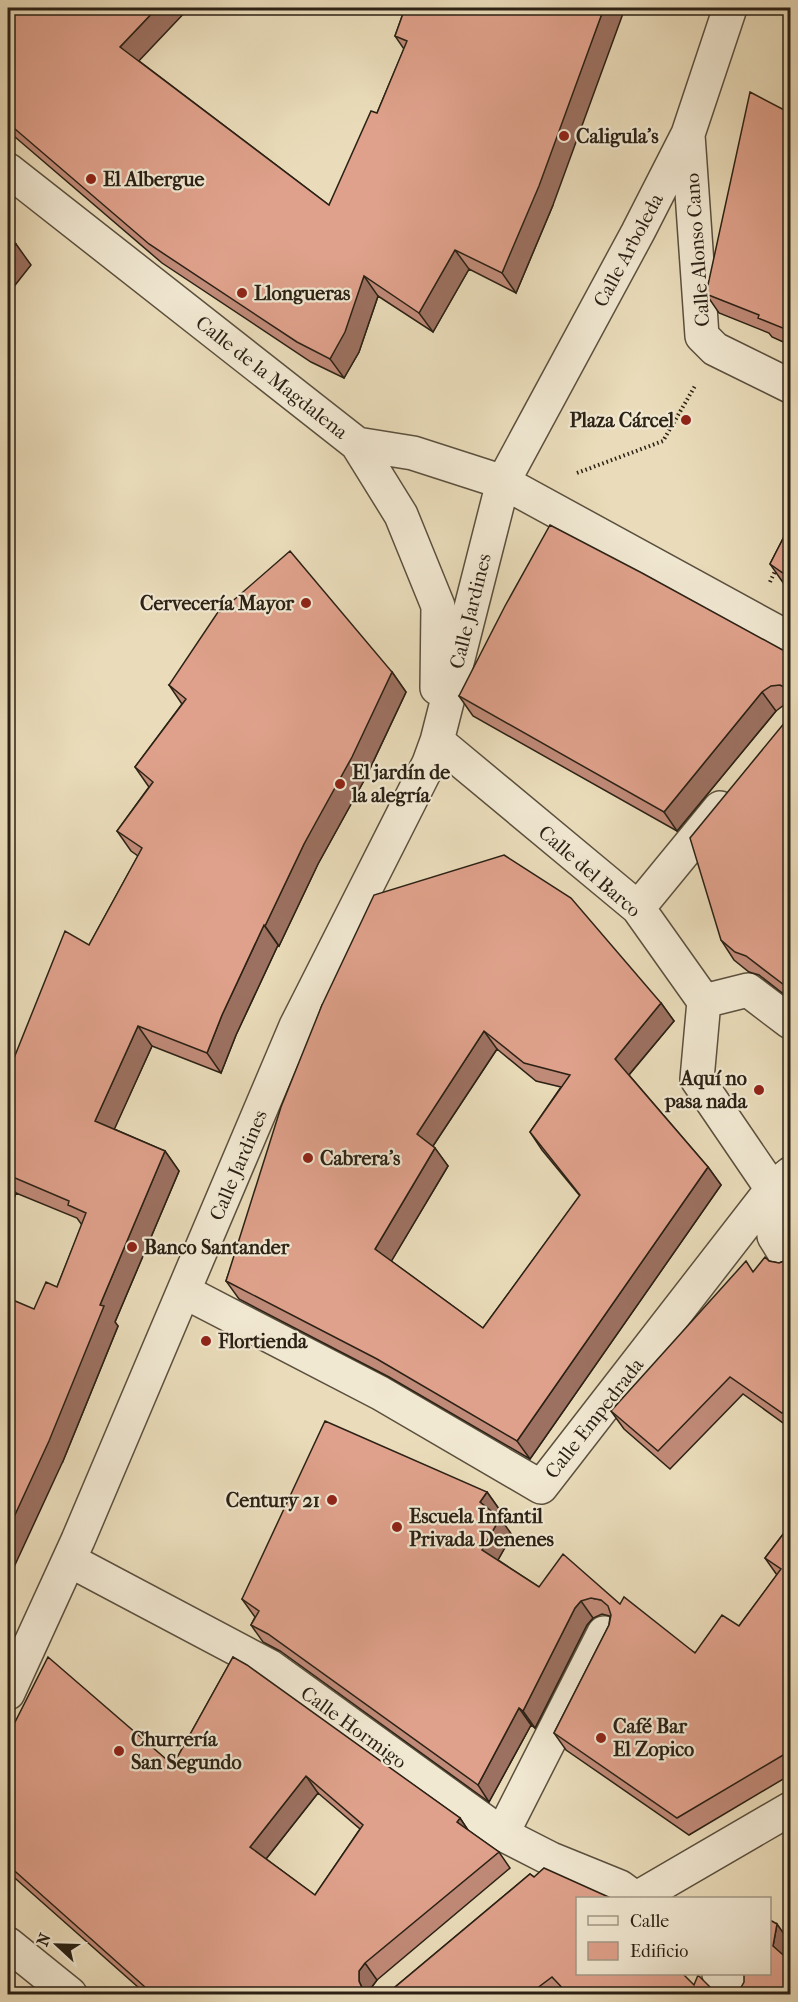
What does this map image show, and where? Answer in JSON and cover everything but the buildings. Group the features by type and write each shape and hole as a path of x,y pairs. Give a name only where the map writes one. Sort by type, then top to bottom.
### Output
{"street":[{"name":"Calle Arboleda","path":"503,482 639,232 688,134 730,8"},
{"name":"Calle Alonso Cano","path":"688,134 702,336 715,349 790,386"},
{"name":"Calle de la Magdalena","path":"8,170 357,444 413,453 503,482 790,639"},
{"name":"Calle Jardines","path":"357,444 401,515 438,606 437,741"},
{"name":"Calle Jardines","path":"8,1688 69,1560 185,1292 296,1026 429,763 437,741 503,482"},
{"name":"Calle del Barco","path":"437,741 638,908 704,1001"},
{"path":"638,908 737,788"},
{"path":"790,1022 748,990 704,1001 697,1079 781,1182 774,1236 790,1262"},
{"name":"Calle Empedrada","path":"185,1292 380,1393 541,1487 781,1182"},
{"name":"Calle Hormigo","path":"69,1560 269,1666 502,1834 551,1859 620,1887 633,1897"},
{"path":"502,1834 604,1633"},
{"path":"639,1897 790,1809"},
{"path":"524,1882 551,1859"},
{"path":"8,1944 70,1995"},
{"path":"720,1975 738,1995"}],"path":[{"path":"577,473 663,441 715,349"},
{"path":"765,591 780,560"}],"place":[{"name":"Caligula's","path":"564,136"},
{"name":"El Albergue","path":"91,179"},
{"name":"Llongueras","path":"242,293"},
{"name":"Plaza Cárcel","path":"686,420"},
{"name":"Cervecería Mayor","path":"306,603"},
{"name":"El jardín de la alegría","path":"340,784"},
{"name":"Aquí no pasa nada","path":"759,1090"},
{"name":"Cabrera's","path":"308,1158"},
{"name":"Banco Santander","path":"132,1247"},
{"name":"Flortienda","path":"206,1341"},
{"name":"Century 21","path":"332,1500"},
{"name":"Escuela Infantil Privada Denenes","path":"397,1527"},
{"name":"Café Bar El Zopico","path":"601,1738"},
{"name":"Churrería San Segundo","path":"119,1751"}]}
